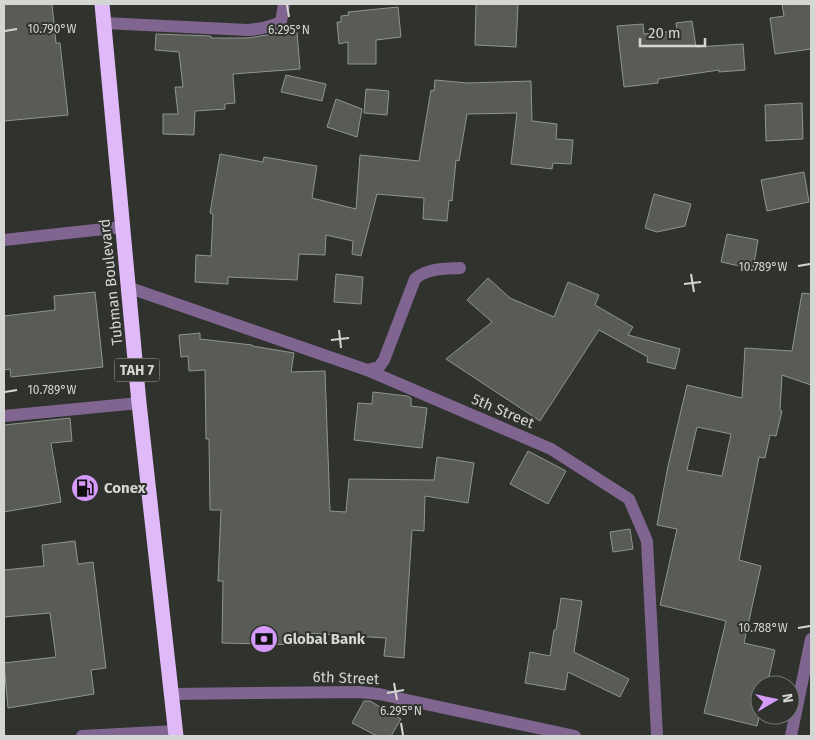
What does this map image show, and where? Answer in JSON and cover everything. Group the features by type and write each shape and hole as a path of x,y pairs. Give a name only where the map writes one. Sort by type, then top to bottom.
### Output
{"highway":[{"name":"Tubman Boulevard","path":"102,4 122,227 130,288 140,403 175,734"}],"street":[{"path":"104,23 248,30 268,28 281,22 284,4"},
{"path":"4,240 122,227"},
{"path":"367,370 379,367 384,360 415,279 427,271 460,268"},
{"name":"5th Street","path":"130,288 367,370 551,449 629,499 647,541 657,736"},
{"path":"4,416 140,403"},
{"path":"791,736 811,639"},
{"name":"6th Street","path":"172,694 359,692 379,694 575,736"},
{"path":"82,736 175,734"}],"building":[{"path":"4,4 52,4 56,43 60,43 68,115 4,121"},
{"path":"476,4 518,4 516,47 475,45"},
{"path":"782,4 811,4 811,49 775,54 770,18 784,16"},
{"path":"398,7 401,37 376,40 376,64 348,64 348,42 339,44 337,22 341,22 341,16 349,15 348,12"},
{"path":"692,21 696,47 743,44 745,70 719,72 719,70 658,79 658,83 624,87 617,26 643,24 644,34 677,31 676,23"},
{"path":"297,32 300,69 233,74 235,103 225,104 225,109 195,111 194,135 163,134 163,114 178,114 175,87 183,87 179,52 155,50 156,34 211,36 211,38 248,38"},
{"path":"286,75 326,84 322,101 281,92"},
{"path":"435,80 468,83 531,81 532,121 557,124 556,139 573,140 571,164 553,163 552,169 511,164 517,113 467,114 459,161 456,160 452,201 449,200 447,221 423,219 424,198 377,194 361,256 352,254 353,241 326,235 325,255 299,254 297,280 228,277 228,284 195,282 196,255 211,256 213,214 210,213 220,154 263,162 264,157 317,166 312,198 356,209 360,155 419,161 431,90 434,91"},
{"path":"366,89 389,91 387,115 364,113"},
{"path":"336,99 362,109 357,137 327,127"},
{"path":"802,103 803,139 766,141 765,105"},
{"path":"804,172 809,202 767,211 761,180"},
{"path":"654,194 691,204 685,226 657,232 645,228"},
{"path":"727,234 758,240 753,269 721,262"},
{"path":"336,274 363,277 361,304 334,302"},
{"path":"488,278 510,298 554,317 568,282 599,295 595,305 633,327 628,335 680,349 675,369 647,362 648,357 599,330 540,421 446,359 492,322 467,300"},
{"path":"95,292 103,367 11,377 10,369 4,370 4,316 55,310 54,296"},
{"path":"802,293 811,294 811,385 782,375 780,410 782,411 776,436 770,435 765,458 759,457 739,560 761,566 744,643 775,650 769,675 750,675 750,724 704,713 726,621 660,605 677,529 657,525 668,466 687,385 742,398 745,348 792,351","holes":["697,427 731,434 722,476 687,470"]},
{"path":"200,333 200,339 252,345 294,353 291,372 325,371 330,511 346,512 349,479 434,480 437,457 474,463 468,503 425,496 424,531 412,530 404,658 384,656 386,638 305,633 305,645 222,643 223,581 218,581 221,510 210,510 209,439 206,439 205,370 189,371 188,356 181,357 179,335"},
{"path":"373,392 407,396 411,398 411,406 427,408 422,448 354,440 358,403 372,404"},
{"path":"70,418 72,441 51,443 61,502 4,512 4,425"},
{"path":"528,451 566,471 548,504 510,484"},
{"path":"630,529 633,549 613,552 610,532"},
{"path":"75,541 78,564 93,562 106,668 91,670 94,694 8,708 4,663 56,657 50,613 4,617 4,570 44,566 42,545"},
{"path":"561,598 582,601 574,652 629,679 620,697 568,672 565,690 525,683 530,652 550,656"},
{"path":"364,701 370,701 401,719 391,736 377,736 352,723"}],"place":[{"name":"Conex","path":"85,488"},
{"name":"Global Bank","path":"264,639"}]}
